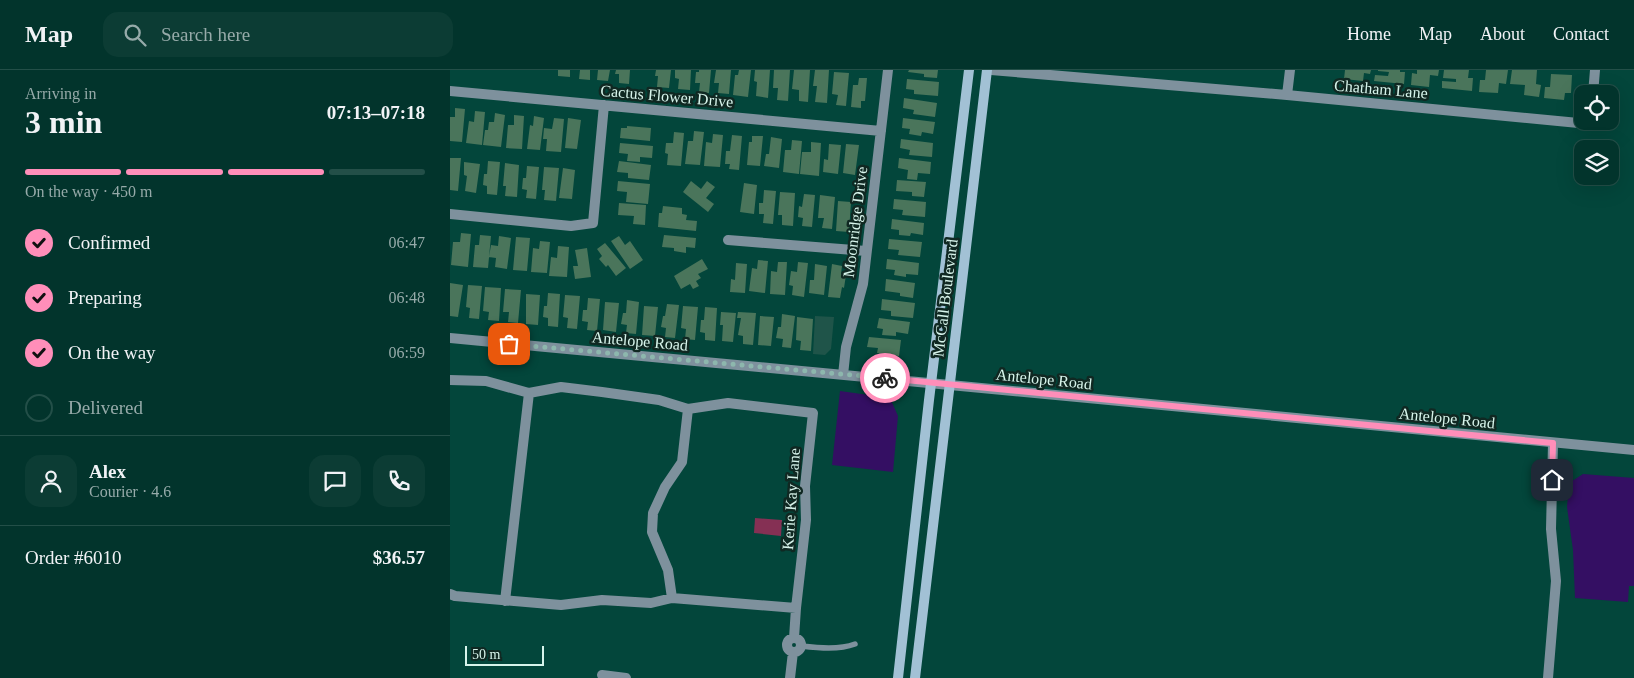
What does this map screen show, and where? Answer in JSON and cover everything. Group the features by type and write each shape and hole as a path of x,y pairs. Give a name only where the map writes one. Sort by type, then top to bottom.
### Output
{"main road":[{"name":"McCall Boulevard","path":"898,678 969,70"},
{"name":"McCall Boulevard","path":"915,678 987,70"}],"street":[{"name":"Moonridge Drive","path":"843,375 851,324 860,302 863,284 888,70"},
{"name":"Chatham Lane","path":"991,70 1574,121"},
{"path":"1288,95 1290,70"},
{"path":"1594,85 1595,70"},
{"name":"Cactus Flower Drive","path":"450,91 881,131"},
{"path":"450,214 571,226 593,223 604,105"},
{"path":"728,240 866,252"},
{"name":"Antelope Road","path":"450,338 1634,450"},
{"name":"Kerie Kay Lane","path":"450,380 486,381 529,393 561,387 659,400 688,409 728,403 813,413 805,486 806,520 796,608"},
{"path":"505,601 529,393"},
{"path":"672,598 668,570 652,532 653,512 665,487 682,462 688,409"},
{"path":"1548,678 1556,581 1551,529 1553,443"},
{"path":"450,594 505,601 561,605 602,600 651,603 672,598 796,608 794,638 789,640 787,645 788,649 797,649 790,678"},
{"path":"602,675 626,678"}],"lane":[{"path":"797,649 828,648 855,644"}],"shaded area":[{"path":"815,316 834,317 831,349 825,355 813,354"},
{"path":"840,391 890,398 898,416 893,472 832,465"},
{"path":"1583,474 1634,478 1634,586 1629,586 1628,602 1575,598 1573,550 1567,507 1569,483"},
{"path":"755,518 782,520 781,536 754,533"}],"building":[{"path":"558,70 570,70 570,77 558,76"},
{"path":"580,70 590,70 590,80 579,79"},
{"path":"598,70 610,70 608,81 597,80"},
{"path":"616,70 630,70 629,84 619,83 619,74 615,74"},
{"path":"656,70 671,70 669,88 657,87 658,76 655,76"},
{"path":"675,70 691,70 690,90 678,89 679,79 675,78"},
{"path":"699,70 711,70 709,93 699,92 700,83 695,83 696,72 699,72"},
{"path":"716,70 731,70 729,94 718,93 719,83 714,83"},
{"path":"739,70 751,70 748,97 733,95 735,75 738,75"},
{"path":"755,70 770,70 768,98 756,96 757,82 754,81"},
{"path":"774,70 790,70 788,101 777,100 778,88 773,88"},
{"path":"794,70 810,70 808,102 799,101 799,90 792,89"},
{"path":"815,70 829,70 827,103 815,102 817,86 813,86"},
{"path":"909,70 938,70 937,78 924,77 924,74 908,72"},
{"path":"1345,70 1371,70 1370,74 1364,73 1363,81 1344,79"},
{"path":"1378,70 1400,70 1400,72 1405,72 1404,84 1374,81 1375,75 1388,76 1389,72"},
{"path":"1417,70 1439,70 1438,76 1430,75 1429,87 1411,85 1412,73 1417,74"},
{"path":"1444,70 1469,70 1468,78 1473,78 1472,91 1442,88 1442,81 1456,82 1456,79 1443,78"},
{"path":"1486,70 1508,70 1506,84 1499,83 1498,93 1479,92 1480,80 1485,80"},
{"path":"1512,70 1537,70 1536,84 1541,85 1539,97 1524,95 1525,85 1510,84"},
{"path":"834,72 849,73 846,106 836,105 838,95 832,94"},
{"path":"1551,74 1572,75 1571,93 1565,93 1564,100 1544,98 1545,87 1550,87"},
{"path":"859,78 867,78 865,101 861,101 861,108 851,107 853,85 858,85"},
{"path":"907,79 939,82 938,96 914,94 914,90 906,89"},
{"path":"904,98 937,103 935,117 913,114 914,110 903,108"},
{"path":"455,108 465,109 462,142 450,141 450,117 455,117"},
{"path":"475,111 485,112 482,145 466,143 469,121 474,122"},
{"path":"495,113 505,115 501,147 483,145 485,130 488,130 489,122 494,122"},
{"path":"514,115 524,116 522,149 506,148 508,125 514,125"},
{"path":"534,116 544,118 540,150 527,149 530,125 533,126"},
{"path":"554,118 564,119 561,152 546,151 547,139 543,139 544,128 552,129"},
{"path":"568,118 581,120 577,149 565,148"},
{"path":"903,118 935,122 933,134 922,132 921,136 909,134 910,129 902,128"},
{"path":"627,126 651,128 650,141 620,138 621,128 627,128"},
{"path":"694,131 704,132 700,165 685,164 688,141 693,141"},
{"path":"674,132 684,133 681,166 667,165 666,143 673,143"},
{"path":"713,134 723,135 720,167 704,166 706,142 712,143"},
{"path":"732,135 742,136 739,170 729,169 730,164 725,164 726,151 730,151"},
{"path":"752,136 763,136 760,166 747,165 749,142 752,142"},
{"path":"771,137 782,139 779,168 764,166 766,154 769,154"},
{"path":"901,139 933,143 932,157 909,155 910,150 900,148"},
{"path":"792,140 802,141 799,174 783,172 785,150 791,150"},
{"path":"811,142 821,143 819,176 800,174 802,152 811,152"},
{"path":"620,143 653,146 652,158 640,157 640,162 627,161 628,154 619,153"},
{"path":"829,144 841,145 838,174 823,172 824,159 828,160"},
{"path":"846,144 859,145 855,175 843,173"},
{"path":"450,158 461,158 458,191 450,190"},
{"path":"899,158 931,162 930,174 918,173 917,180 907,179 908,170 898,168"},
{"path":"488,161 500,162 497,195 487,194 487,186 483,185 484,174 487,174"},
{"path":"619,161 651,165 649,180 628,178 628,173 617,172"},
{"path":"464,162 480,164 476,193 465,191 467,176 464,175"},
{"path":"505,163 519,165 517,197 505,196 506,186 503,186"},
{"path":"527,166 539,167 536,199 526,198 527,190 522,189 523,178 526,178"},
{"path":"544,167 559,168 556,201 544,200 545,190 542,190"},
{"path":"563,168 575,170 572,199 559,198"},
{"path":"897,180 926,182 924,197 912,196 912,192 896,191"},
{"path":"618,181 650,184 648,204 626,202 627,192 617,191"},
{"path":"691,181 701,189 707,181 715,187 706,198 714,204 708,212 683,192"},
{"path":"744,183 757,185 754,214 740,212"},
{"path":"764,190 776,191 773,224 763,223 764,214 759,214 759,203 763,203"},
{"path":"780,192 795,193 793,226 782,225 782,215 778,215"},
{"path":"804,194 815,195 812,227 802,226 803,218 798,217 799,206 802,207"},
{"path":"820,195 835,197 832,229 822,228 824,218 818,218"},
{"path":"894,199 926,202 925,217 902,215 903,210 893,209"},
{"path":"838,201 851,202 849,232 836,231"},
{"path":"619,203 646,205 645,225 633,224 634,216 618,215"},
{"path":"663,206 682,208 682,214 687,215 686,220 697,221 696,231 658,227 659,213 662,213"},
{"path":"892,219 924,223 923,235 911,233 910,236 899,235 899,230 891,229"},
{"path":"461,233 471,234 468,267 451,265 453,242 460,242"},
{"path":"480,235 491,236 488,268 473,267 475,245 479,245"},
{"path":"664,235 696,238 695,248 686,247 686,253 674,251 674,248 662,247"},
{"path":"499,236 511,238 507,269 495,267 496,258 489,257 491,245 498,246"},
{"path":"619,236 625,245 630,241 643,260 630,269 611,241"},
{"path":"516,237 530,238 527,271 513,270"},
{"path":"889,239 922,242 920,257 898,255 899,250 888,249"},
{"path":"540,241 550,242 547,273 531,272 533,248 539,249"},
{"path":"605,243 626,268 616,276 608,265 606,267 599,259 602,256 597,249"},
{"path":"558,246 569,247 567,277 549,276 551,257 557,258"},
{"path":"587,248 591,277 575,279 573,266 578,266 575,250"},
{"path":"702,259 708,269 698,274 701,278 696,281 699,286 693,289 690,284 681,289 674,276"},
{"path":"887,259 919,263 918,275 906,274 906,277 894,275 895,270 886,269"},
{"path":"758,260 768,261 765,293 749,291 752,268 757,269"},
{"path":"778,262 787,262 785,295 770,294 771,271 777,272"},
{"path":"798,262 808,263 804,297 792,295 793,286 789,285 791,271 797,272"},
{"path":"736,263 747,264 745,293 730,292 731,279 735,280"},
{"path":"815,264 827,266 824,295 809,293 810,280 814,280"},
{"path":"832,264 842,266 841,274 846,275 840,298 828,297"},
{"path":"886,279 915,283 913,298 900,296 900,293 885,291"},
{"path":"450,283 463,285 458,317 450,316"},
{"path":"468,285 482,286 479,319 469,318 470,308 466,307"},
{"path":"485,287 501,288 499,321 488,320 489,312 483,311"},
{"path":"505,289 521,290 518,323 508,322 509,312 503,312"},
{"path":"548,293 560,294 558,327 548,326 548,318 543,317 544,306 547,306"},
{"path":"526,294 540,295 538,325 526,324"},
{"path":"565,295 580,296 577,329 567,328 568,318 563,317"},
{"path":"588,298 600,299 597,331 587,330 588,322 582,321 583,310 587,310"},
{"path":"882,299 915,303 913,318 891,316 891,311 881,310"},
{"path":"627,300 639,302 636,334 626,333 627,325 621,324 623,313 626,313"},
{"path":"605,302 619,303 616,332 603,330"},
{"path":"667,304 679,305 675,338 665,337 666,328 661,327"},
{"path":"644,306 658,307 655,336 642,335"},
{"path":"683,306 698,307 695,340 685,339 686,329 681,328"},
{"path":"705,307 717,308 715,341 705,340 705,333 700,332 701,320 704,320"},
{"path":"721,312 736,313 733,342 722,341 723,325 720,325"},
{"path":"738,312 756,313 753,345 743,344 743,336 738,335 741,318 737,318"},
{"path":"782,314 795,316 791,348 782,347 783,339 776,338 778,327 781,327"},
{"path":"760,316 774,317 771,346 758,345"},
{"path":"797,317 813,319 811,351 800,350 801,341 796,340"},
{"path":"879,318 910,322 908,334 896,332 896,336 882,335 883,329 877,328"},
{"path":"869,337 901,340 899,356 877,353 878,348 867,347"}],"way so far":[{"path":"509,344 885,378"}],"route":[{"path":"885,378 1553,443 1552,480"}]}
